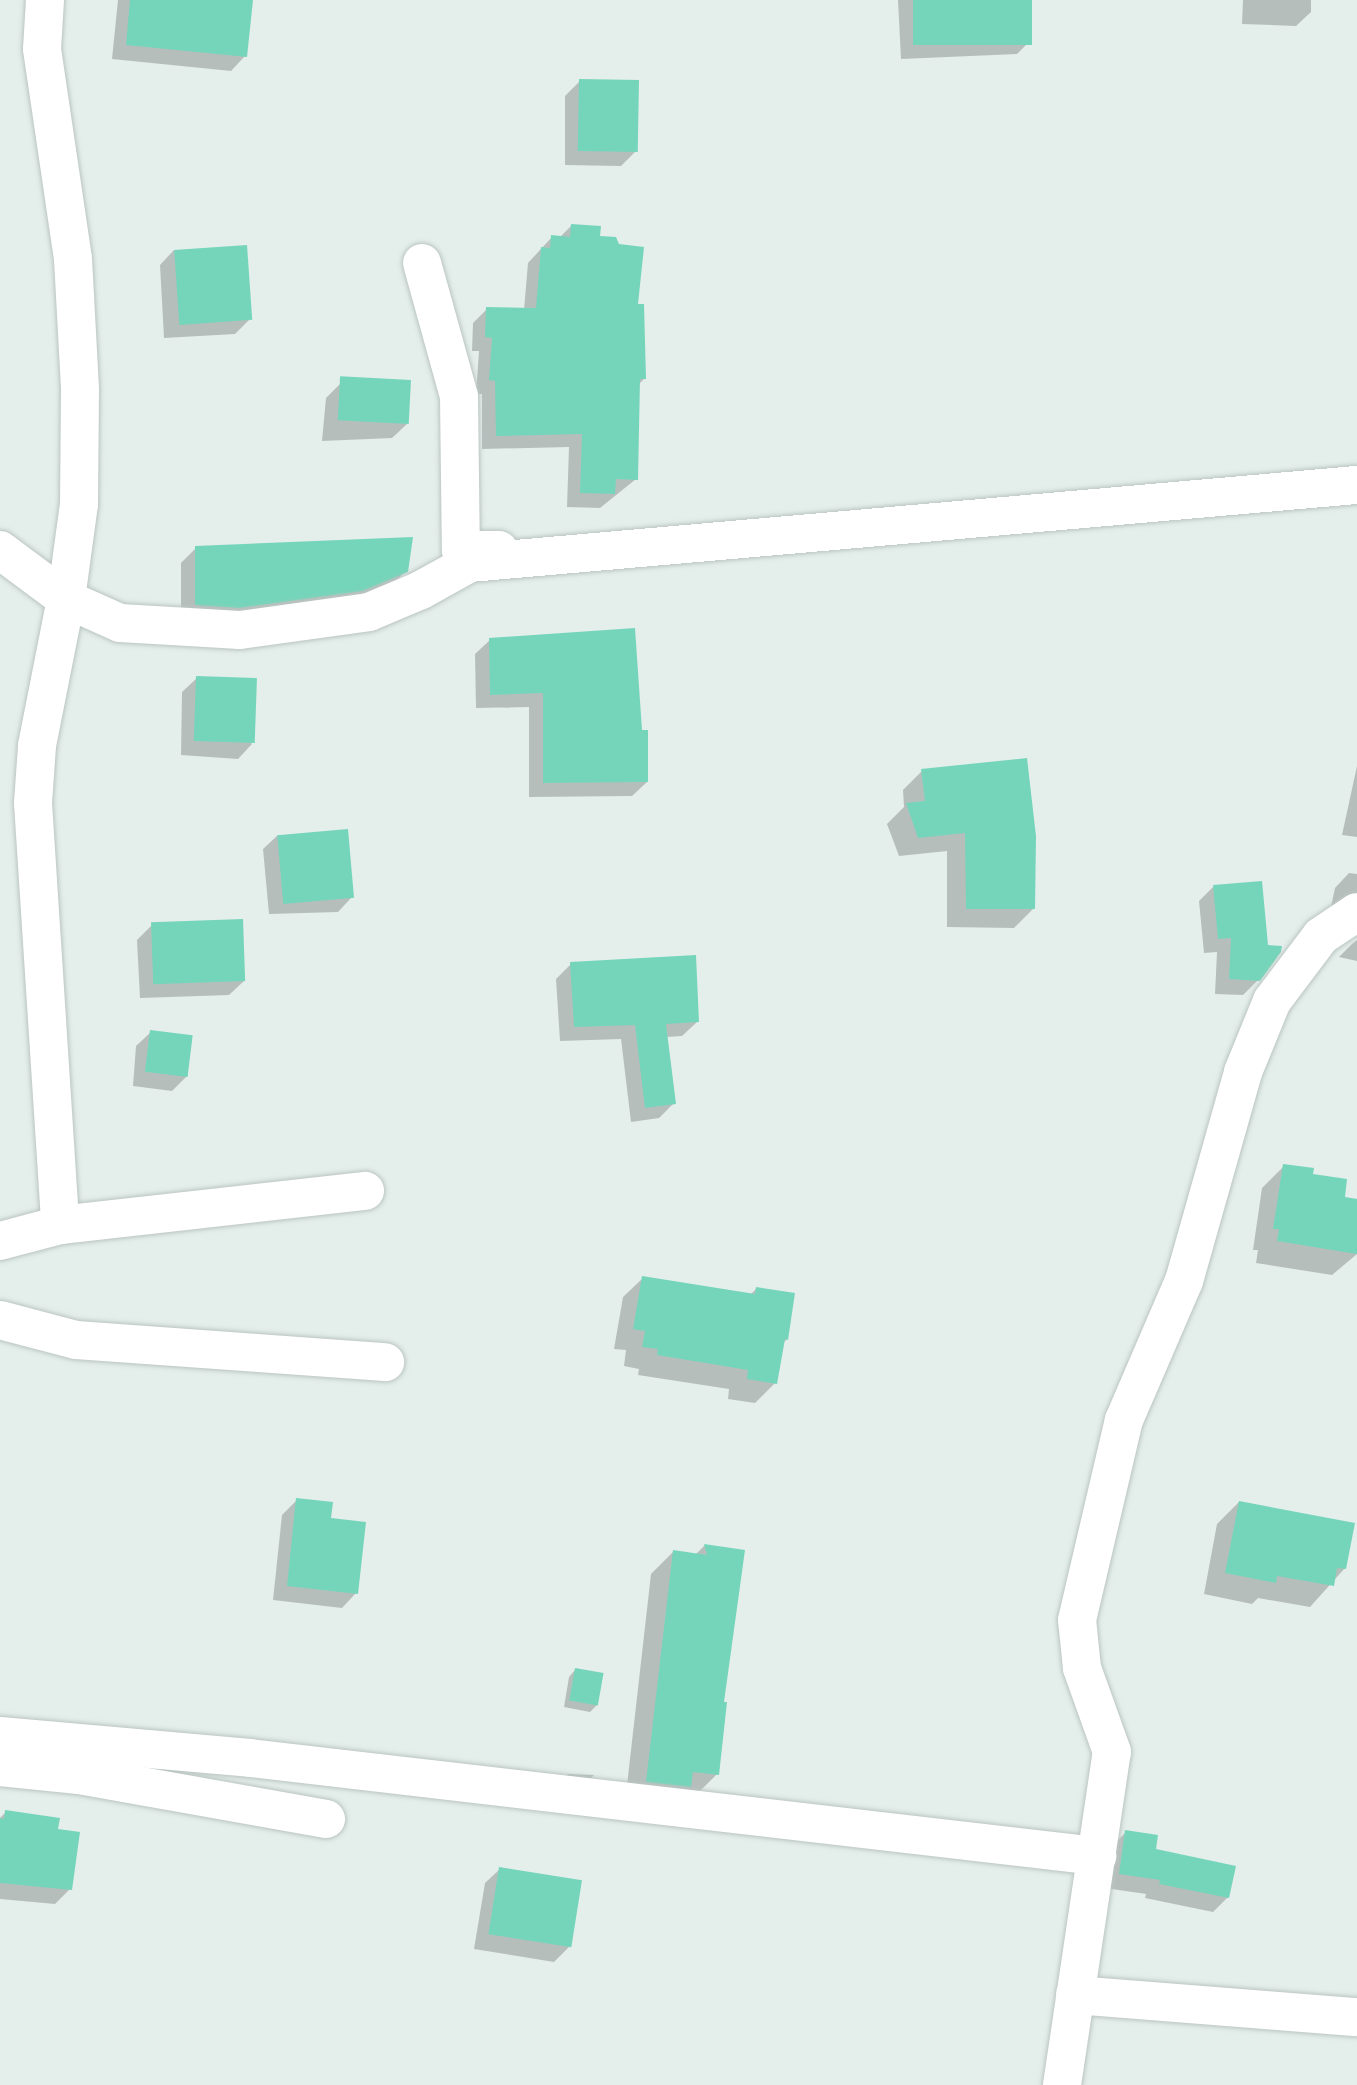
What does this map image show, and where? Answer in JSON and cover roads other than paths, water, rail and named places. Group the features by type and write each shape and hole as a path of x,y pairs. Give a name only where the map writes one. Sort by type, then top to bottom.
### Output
{"street":[{"path":"45,0 43,49 73,259 80,390 79,504 66,599 37,746 33,803 60,1224"},
{"path":"422,263 459,396 461,550 627,548"},
{"path":"0,551 66,599 120,623 240,630 369,612 421,590 470,563 1357,485"},
{"path":"1062,2085 1112,1752 1082,1668 1077,1620 1124,1420 1184,1281 1243,1072 1272,1002 1321,936 1357,912"},
{"path":"0,1241 60,1224 365,1191"},
{"path":"0,1320 76,1340 385,1362"},
{"path":"0,1736 250,1758 1097,1856"},
{"path":"0,1767 79,1775 326,1819"},
{"path":"1075,1995 1357,2017"}]}
